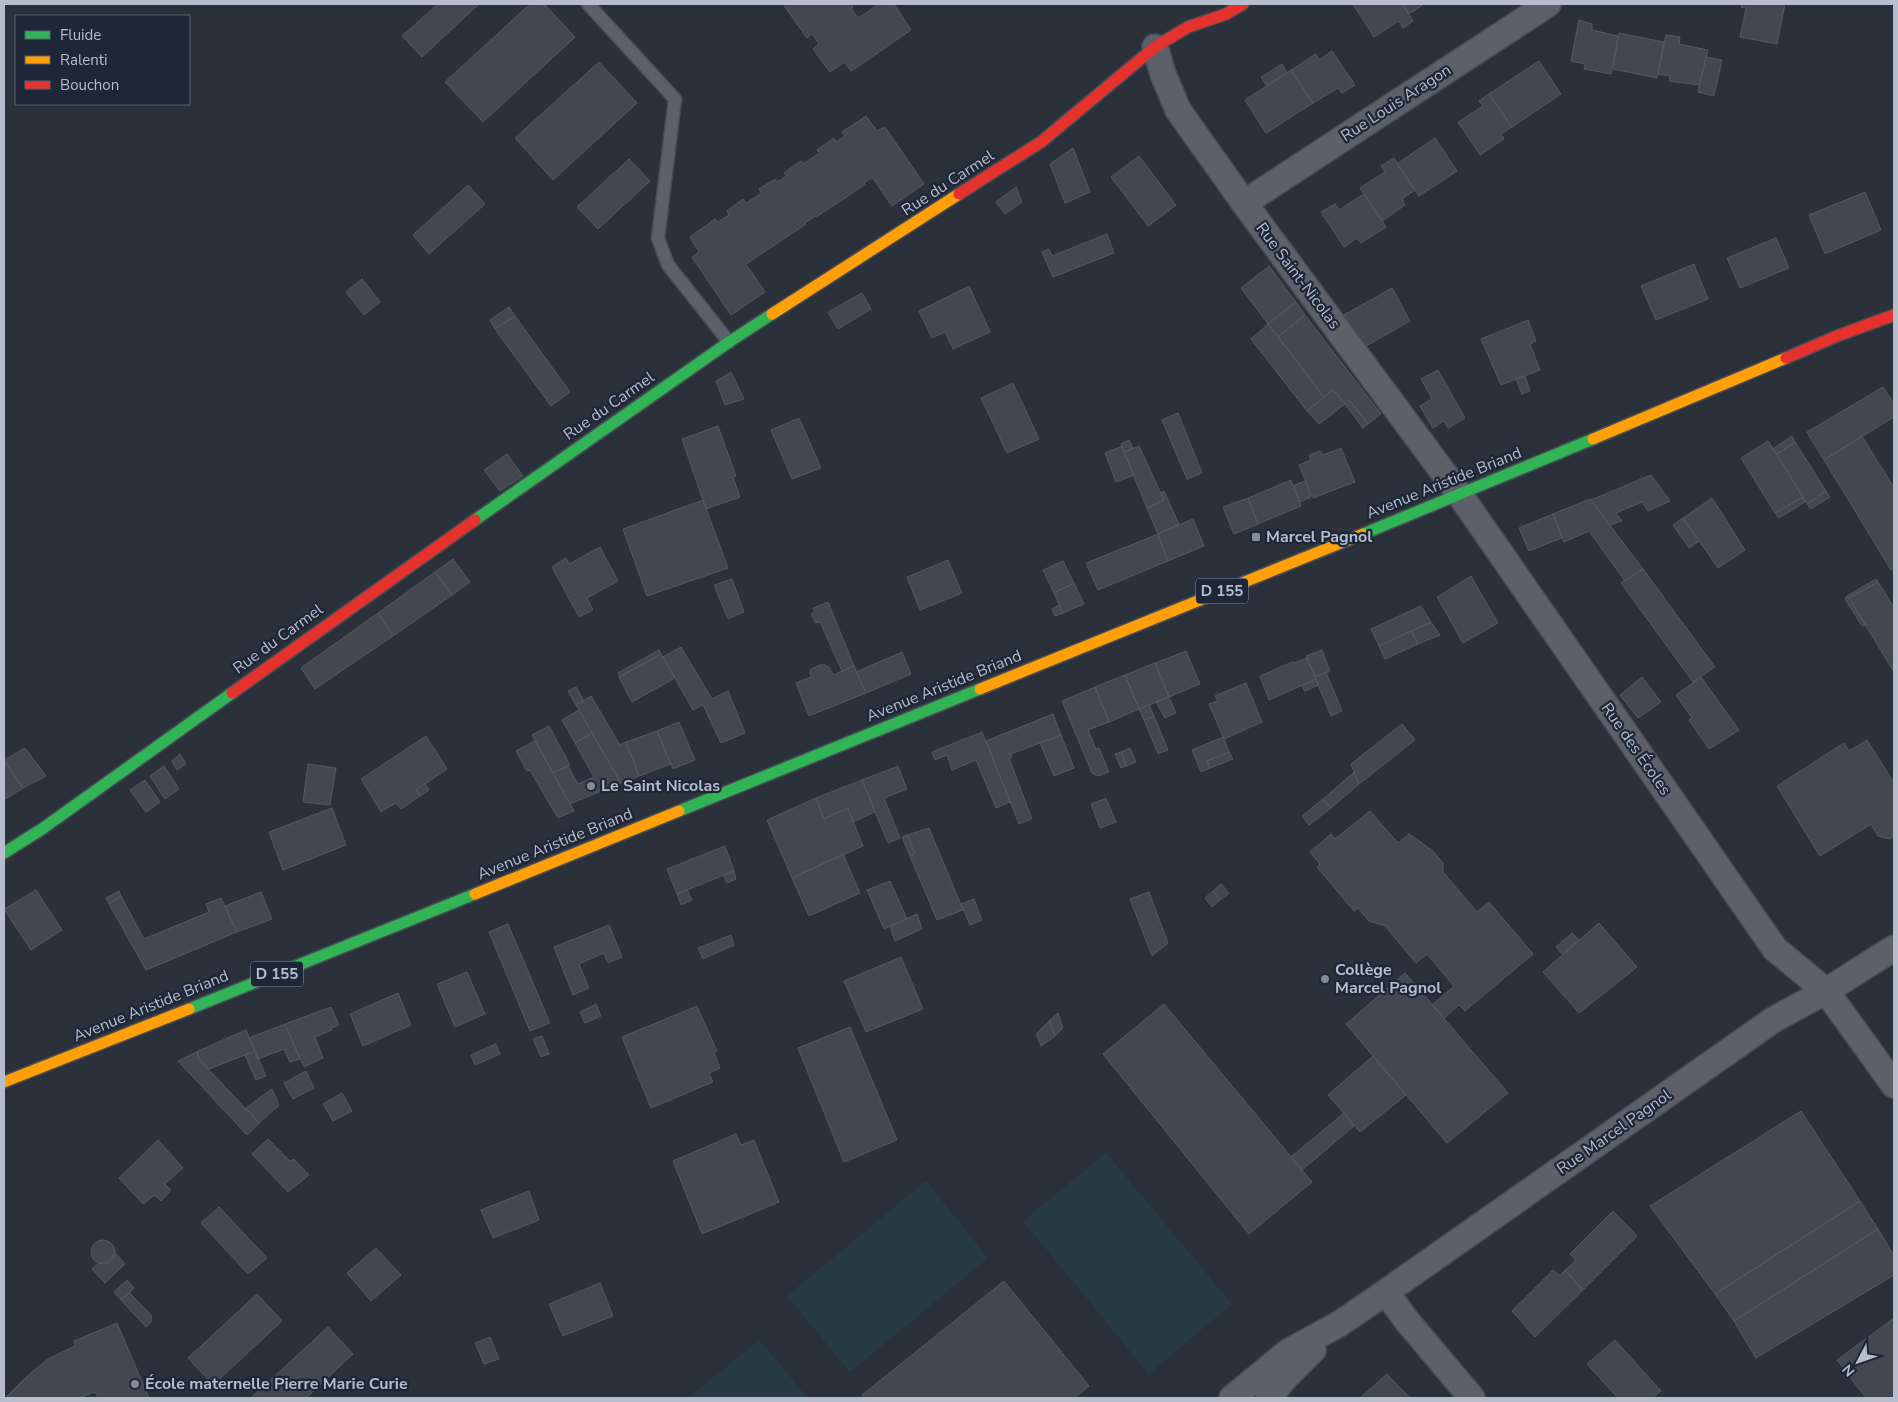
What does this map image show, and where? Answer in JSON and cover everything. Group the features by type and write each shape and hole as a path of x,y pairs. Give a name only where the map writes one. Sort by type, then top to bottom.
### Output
{"main road":[{"name":"Rue du Carmel","path":"4,853 42,829 331,621 729,342 1041,142 1155,47 1188,27 1226,14 1242,4"},
{"name":"Avenue Aristide Briand","path":"4,1082 213,1000 1460,495 1828,340 1894,315"}],"street":[{"name":"Rue Louis Aragon","path":"1244,203 1548,4"},
{"name":"Rue Saint-Nicolas","path":"1155,47 1163,74 1178,110 1244,203 1460,495"},
{"name":"Rue des Écoles","path":"1460,495 1775,949 1826,991 1894,1085"},
{"name":"Rue Marcel Pagnol","path":"1232,1398 1288,1352 1339,1324 1386,1292 1772,1020 1826,991 1894,948"},
{"path":"1386,1292 1407,1321 1472,1398"},
{"name":"Rue Marcel Pagnol","path":"1268,1398 1286,1377 1339,1324"}],"lane":[{"path":"588,4 675,100 658,238 668,265 729,342"}],"green space":[{"path":"1106,1153 1232,1304 1149,1374 1023,1221"},
{"path":"926,1181 988,1258 850,1372 787,1296"},
{"path":"759,1340 808,1398 688,1398"}],"building":[{"path":"438,4 479,4 422,57 402,36"},
{"path":"530,4 544,4 575,37 483,122 445,82"},
{"path":"783,4 851,4 853,7 851,8 858,18 879,4 894,4 911,30 853,70 851,71 845,62 830,72 813,49 819,44 812,34 807,38"},
{"path":"1353,4 1402,4 1413,21 1403,28 1399,21 1374,37"},
{"path":"1402,4 1424,4 1409,14"},
{"path":"1742,4 1785,4 1777,44 1740,37 1746,8 1741,7"},
{"path":"1579,20 1592,24 1592,30 1618,36 1611,74 1584,69 1585,64 1571,61"},
{"path":"1619,33 1664,42 1657,78 1613,69"},
{"path":"1666,35 1680,37 1679,44 1708,50 1699,85 1669,81 1670,76 1658,74"},
{"path":"1332,51 1355,85 1342,93 1338,88 1313,103 1291,70 1316,54 1319,60"},
{"path":"1706,57 1722,60 1714,96 1698,92"},
{"path":"1539,61 1561,94 1512,127 1489,94"},
{"path":"599,62 637,103 553,180 515,138"},
{"path":"1282,64 1287,73 1267,86 1261,77"},
{"path":"1291,70 1313,103 1266,133 1245,100"},
{"path":"1489,94 1512,127 1501,134 1504,139 1480,155 1458,122 1483,106 1479,101"},
{"path":"866,116 877,131 885,127 924,184 892,206 872,177 851,194 815,216 746,264 765,292 731,315 692,257 699,252 690,237 715,219 718,222 729,215 727,211 743,199 746,203 762,193 759,189 775,179 777,182 787,176 784,173 801,161 803,164 820,153 817,150 834,138 836,142 845,136 842,132"},
{"path":"1435,138 1457,171 1419,196 1397,164"},
{"path":"1073,148 1090,192 1065,203 1050,164"},
{"path":"1139,156 1176,205 1148,226 1111,177"},
{"path":"1394,158 1415,190 1402,199 1405,205 1382,221 1360,188 1385,172 1381,166"},
{"path":"629,159 650,181 598,229 577,207"},
{"path":"468,185 485,204 429,254 413,235"},
{"path":"1016,187 1022,202 1005,214 996,202"},
{"path":"1865,192 1881,230 1825,254 1809,215"},
{"path":"1364,194 1386,227 1361,243 1357,238 1344,247 1321,212 1335,204 1339,210"},
{"path":"1107,234 1114,253 1053,277 1042,252 1049,249 1052,256"},
{"path":"1776,238 1789,268 1740,288 1727,258"},
{"path":"1694,264 1708,299 1656,320 1641,286"},
{"path":"1269,266 1296,302 1268,324 1241,288"},
{"path":"362,279 380,302 364,315 346,292"},
{"path":"969,286 990,332 953,349 945,332 932,338 919,311"},
{"path":"1392,288 1410,321 1359,350 1335,320"},
{"path":"862,293 871,309 838,329 828,312"},
{"path":"1296,302 1305,315 1278,337 1268,324"},
{"path":"509,307 515,316 495,329 490,320"},
{"path":"1305,315 1381,414 1368,424 1349,400 1345,404 1333,390 1324,397 1278,337"},
{"path":"515,316 570,392 551,406 495,329"},
{"path":"1528,320 1536,341 1530,344 1540,370 1501,385 1481,339"},
{"path":"1268,324 1324,397 1307,411 1251,339"},
{"path":"1438,370 1465,418 1448,428 1444,421 1433,428 1420,406 1432,399 1421,379"},
{"path":"731,372 744,399 725,405 716,381"},
{"path":"1525,376 1530,391 1522,394 1516,379"},
{"path":"1013,383 1039,439 1007,453 981,398"},
{"path":"1883,387 1894,404 1894,417 1824,460 1807,432"},
{"path":"1333,390 1345,404 1319,424 1307,411"},
{"path":"1349,400 1368,424 1363,428 1345,404"},
{"path":"1178,413 1202,473 1187,479 1162,420"},
{"path":"799,418 821,468 792,479 771,430"},
{"path":"718,426 736,476 733,477 740,497 706,509 682,439"},
{"path":"1792,436 1795,442 1777,454 1773,449"},
{"path":"1862,436 1894,488 1894,568 1891,570 1824,460"},
{"path":"1129,440 1133,448 1124,452 1121,444"},
{"path":"1768,441 1803,497 1775,513 1741,458"},
{"path":"1795,442 1826,491 1807,504 1777,454"},
{"path":"1122,446 1134,475 1116,482 1105,453"},
{"path":"1139,446 1164,500 1147,508 1124,452"},
{"path":"1341,448 1355,482 1313,498 1299,465 1311,460 1309,455 1321,451 1323,455"},
{"path":"507,454 523,476 500,491 484,470"},
{"path":"1651,475 1670,501 1648,511 1642,502 1616,513 1622,521 1610,525 1591,500"},
{"path":"1291,480 1301,506 1258,524 1248,498"},
{"path":"1305,481 1311,497 1300,502 1293,486"},
{"path":"1164,491 1179,524 1158,534 1147,508 1164,500 1161,492"},
{"path":"1826,491 1830,497 1811,509 1807,504"},
{"path":"1803,497 1805,502 1779,518 1775,513"},
{"path":"1248,498 1258,524 1234,534 1223,507"},
{"path":"1712,498 1745,550 1718,568 1683,518"},
{"path":"1590,499 1643,569 1625,581 1589,531 1564,542 1553,514"},
{"path":"703,500 728,568 647,596 623,529"},
{"path":"1553,514 1562,538 1529,551 1519,528"},
{"path":"1683,518 1699,541 1689,548 1673,525"},
{"path":"1193,519 1204,546 1168,561 1158,534"},
{"path":"1158,534 1168,561 1098,590 1086,563"},
{"path":"600,547 618,581 587,598 593,610 579,617 552,567 566,558 569,564"},
{"path":"453,559 470,582 452,595 435,572"},
{"path":"948,560 962,593 920,610 907,577"},
{"path":"1063,561 1074,583 1054,593 1043,570"},
{"path":"1643,569 1715,667 1693,682 1621,583"},
{"path":"435,572 452,595 393,636 378,613"},
{"path":"1471,576 1498,623 1463,643 1437,597"},
{"path":"732,579 744,612 728,619 714,585"},
{"path":"1876,579 1878,582 1849,598 1847,596"},
{"path":"1878,582 1894,608 1894,672 1849,598"},
{"path":"1074,583 1084,604 1063,613 1054,593"},
{"path":"1847,596 1866,625 1862,626 1845,599"},
{"path":"828,602 854,666 842,671 820,622 816,623 811,614 815,612 813,608"},
{"path":"1059,605 1063,613 1055,616 1052,609"},
{"path":"1421,606 1431,622 1379,646 1371,629"},
{"path":"378,613 393,636 315,689 301,668"},
{"path":"1431,622 1440,635 1418,644 1411,631"},
{"path":"1411,631 1418,644 1385,659 1379,646"},
{"path":"681,647 712,699 728,691 745,733 721,743 703,705 693,710 663,657"},
{"path":"659,650 661,654 620,677 618,673"},
{"path":"1322,650 1330,671 1315,677 1306,656"},
{"path":"1186,651 1200,684 1169,697 1155,663"},
{"path":"902,652 911,674 866,693 856,672"},
{"path":"661,654 675,678 632,702 619,677"},
{"path":"1307,658 1316,679 1269,700 1260,676 1292,662"},
{"path":"1155,663 1169,697 1139,709 1125,675"},
{"path":"823,664 829,667 833,675 854,666 866,693 809,716 796,683 811,677 811,669"},
{"path":"1326,672 1342,711 1331,716 1315,677"},
{"path":"1125,675 1139,709 1109,722 1095,687"},
{"path":"1642,677 1661,702 1638,718 1620,695"},
{"path":"1701,677 1739,730 1709,749 1689,720 1692,718 1676,695"},
{"path":"1316,679 1318,685 1305,691 1302,686"},
{"path":"1246,683 1262,722 1224,739 1209,704 1218,701 1215,696"},
{"path":"576,687 584,701 576,705 568,691"},
{"path":"1095,687 1109,722 1088,730 1096,749 1099,748 1109,772 1098,776 1092,773 1062,701"},
{"path":"591,696 620,745 626,742 639,776 621,783 576,705"},
{"path":"1169,697 1176,713 1165,718 1156,702"},
{"path":"1149,705 1154,716 1144,720 1139,709"},
{"path":"579,710 592,733 575,743 562,720"},
{"path":"1053,714 1061,735 1011,754 1012,757 1009,758 1032,819 1019,824 986,741"},
{"path":"1154,716 1168,750 1158,754 1144,720"},
{"path":"679,722 695,760 673,769 657,731"},
{"path":"1402,724 1415,740 1359,784 1351,764"},
{"path":"549,726 570,765 553,773 532,735"},
{"path":"657,731 671,764 639,776 626,742"},
{"path":"982,732 1010,802 996,808 976,760 952,770 947,755 935,760 932,752"},
{"path":"592,733 621,783 570,804 553,773 568,766 578,784 594,777 575,743"},
{"path":"1061,735 1074,768 1054,776 1040,743"},
{"path":"426,736 447,769 416,790 420,796 401,809 396,803 381,812 361,779"},
{"path":"1223,737 1229,752 1207,761 1210,768 1201,772 1192,750"},
{"path":"1867,740 1894,783 1894,836 1890,839 1878,836 1871,824 1820,856 1777,786 1844,743 1849,751"},
{"path":"535,741 574,811 558,818 530,770 527,771 516,751"},
{"path":"25,748 46,776 23,788 4,760"},
{"path":"1130,748 1136,762 1126,766 1121,752"},
{"path":"1121,752 1126,766 1121,768 1115,754"},
{"path":"1229,752 1233,759 1210,768 1207,761"},
{"path":"180,754 186,764 177,770 172,761"},
{"path":"4,760 23,788 4,800"},
{"path":"308,764 336,768 330,805 303,802"},
{"path":"164,766 179,789 165,799 150,776"},
{"path":"898,766 907,789 884,798 900,838 888,843 862,780"},
{"path":"1354,772 1359,784 1331,808 1323,799"},
{"path":"145,780 160,802 146,812 130,790"},
{"path":"862,780 875,812 853,822 848,808 824,819 816,798"},
{"path":"425,784 429,790 420,796 416,790"},
{"path":"816,798 824,819 848,808 863,846 792,878 767,820"},
{"path":"1106,798 1116,822 1100,828 1091,804"},
{"path":"1323,799 1331,808 1309,825 1302,816"},
{"path":"332,808 346,845 283,870 269,832"},
{"path":"1370,811 1398,843 1409,834 1433,851 1443,863 1443,872 1477,912 1489,902 1533,954 1465,1011 1459,1005 1444,1018 1432,1005 1454,986 1427,954 1416,963 1385,926 1369,921 1358,908 1354,911 1317,867 1320,864 1310,852 1331,834 1335,839"},
{"path":"929,828 963,910 937,920 910,856 915,854 907,835"},
{"path":"907,835 915,854 910,856 902,837"},
{"path":"725,846 734,871 677,894 667,869"},
{"path":"843,854 860,893 809,916 792,878"},
{"path":"734,871 736,879 727,883 724,876"},
{"path":"890,881 907,919 884,929 867,890"},
{"path":"1221,884 1229,893 1220,900 1213,891"},
{"path":"36,890 62,930 31,950 4,909"},
{"path":"687,890 692,900 681,905 677,894"},
{"path":"119,891 121,896 109,904 106,898"},
{"path":"1213,891 1220,900 1212,907 1205,898"},
{"path":"261,892 272,919 237,932 225,906"},
{"path":"1149,892 1168,943 1152,956 1130,899"},
{"path":"121,896 144,939 209,912 206,904 221,898 237,932 146,970 109,904"},
{"path":"974,899 982,920 970,925 961,904"},
{"path":"917,914 922,929 895,941 890,926"},
{"path":"1599,923 1637,967 1579,1013 1543,972"},
{"path":"508,924 550,1023 530,1031 489,932"},
{"path":"609,925 622,957 608,963 604,953 579,964 589,988 573,995 554,947"},
{"path":"1572,933 1579,940 1562,954 1556,947"},
{"path":"731,935 734,945 703,959 698,948"},
{"path":"901,957 923,1009 866,1032 844,981"},
{"path":"467,972 485,1014 455,1027 437,984"},
{"path":"1405,973 1508,1093 1447,1143 1346,1024"},
{"path":"398,993 411,1025 363,1046 350,1014"},
{"path":"596,1004 601,1016 585,1023 580,1012"},
{"path":"1164,1004 1312,1182 1249,1234 1103,1054"},
{"path":"697,1006 717,1051 714,1053 720,1068 709,1073 713,1082 651,1108 622,1037"},
{"path":"331,1007 339,1025 315,1037 323,1058 304,1067 285,1024"},
{"path":"1058,1013 1063,1028 1055,1036 1049,1021"},
{"path":"1049,1021 1055,1036 1041,1046 1036,1034"},
{"path":"285,1024 300,1059 290,1062 284,1049 258,1059 249,1038"},
{"path":"850,1027 897,1140 844,1162 798,1048"},
{"path":"246,1030 255,1051 209,1069 198,1058 198,1051"},
{"path":"542,1036 549,1054 541,1057 533,1039"},
{"path":"496,1044 500,1054 475,1065 471,1055"},
{"path":"198,1051 198,1058 259,1123 247,1135 178,1061"},
{"path":"255,1051 266,1076 256,1080 245,1055"},
{"path":"1373,1056 1406,1095 1360,1132 1328,1095"},
{"path":"306,1071 314,1088 293,1099 284,1083"},
{"path":"272,1089 279,1105 259,1123 246,1108"},
{"path":"342,1093 352,1111 333,1121 323,1104"},
{"path":"1801,1111 1860,1201 1715,1294 1650,1206"},
{"path":"1344,1113 1354,1126 1302,1170 1291,1157"},
{"path":"736,1134 741,1145 754,1140 779,1202 702,1234 673,1161"},
{"path":"268,1139 290,1161 294,1159 309,1175 288,1192 252,1154"},
{"path":"158,1140 183,1168 165,1184 171,1190 161,1201 155,1195 143,1204 119,1178"},
{"path":"529,1191 539,1220 493,1238 481,1210"},
{"path":"1860,1201 1878,1229 1734,1321 1715,1294"},
{"path":"219,1207 267,1258 248,1274 201,1223"},
{"path":"1613,1211 1637,1236 1583,1290 1565,1270 1576,1260 1570,1254"},
{"path":"1878,1229 1894,1256 1894,1275 1756,1358 1734,1321"},
{"path":"103,1240 111,1244 115,1252 111,1260 103,1264 95,1260 91,1252 95,1244"},
{"path":"376,1248 401,1275 371,1301 347,1273"},
{"path":"115,1253 125,1264 105,1283 92,1269 99,1263 108,1262"},
{"path":"1553,1270 1560,1276 1565,1270 1583,1290 1535,1337 1512,1311"},
{"path":"127,1280 134,1288 121,1300 114,1292"},
{"path":"1004,1281 1089,1386 1074,1398 865,1398 862,1395"},
{"path":"600,1283 613,1316 563,1336 549,1304"},
{"path":"130,1293 151,1315 152,1321 146,1327 121,1300"},
{"path":"257,1294 282,1321 213,1385 188,1358"},
{"path":"1894,1318 1894,1398 1866,1398 1837,1360"},
{"path":"117,1323 149,1398 98,1398 95,1392 78,1398 5,1398 48,1359 75,1346 74,1341"},
{"path":"328,1327 353,1354 306,1398 251,1398"},
{"path":"490,1337 499,1359 484,1364 475,1343"},
{"path":"1615,1340 1661,1391 1652,1398 1618,1398 1587,1364"},
{"path":"1387,1374 1410,1398 1360,1398"}],"traffic: fast":[{"path":"475,520 772,314"},
{"path":"1363,534 1593,439"},
{"path":"679,811 980,689"},
{"path":"4,853 42,829 232,693"},
{"path":"189,1009 475,894"}],"traffic: slow":[{"path":"772,314 959,194"},
{"path":"1593,439 1786,358"},
{"path":"980,689 1363,534"},
{"path":"475,894 679,811"},
{"path":"4,1082 189,1009"}],"traffic: jam":[{"path":"959,194 1041,142 1155,47 1188,27 1226,14 1243,4"},
{"path":"1786,358 1837,336 1894,315"},
{"path":"232,693 475,520"}],"place":[{"name":"Marcel Pagnol","path":"1256,537"},
{"name":"Le Saint Nicolas","path":"591,786"},
{"name":"Collège Marcel Pagnol","path":"1325,979"},
{"name":"École maternelle Pierre Marie Curie","path":"135,1384"}]}
